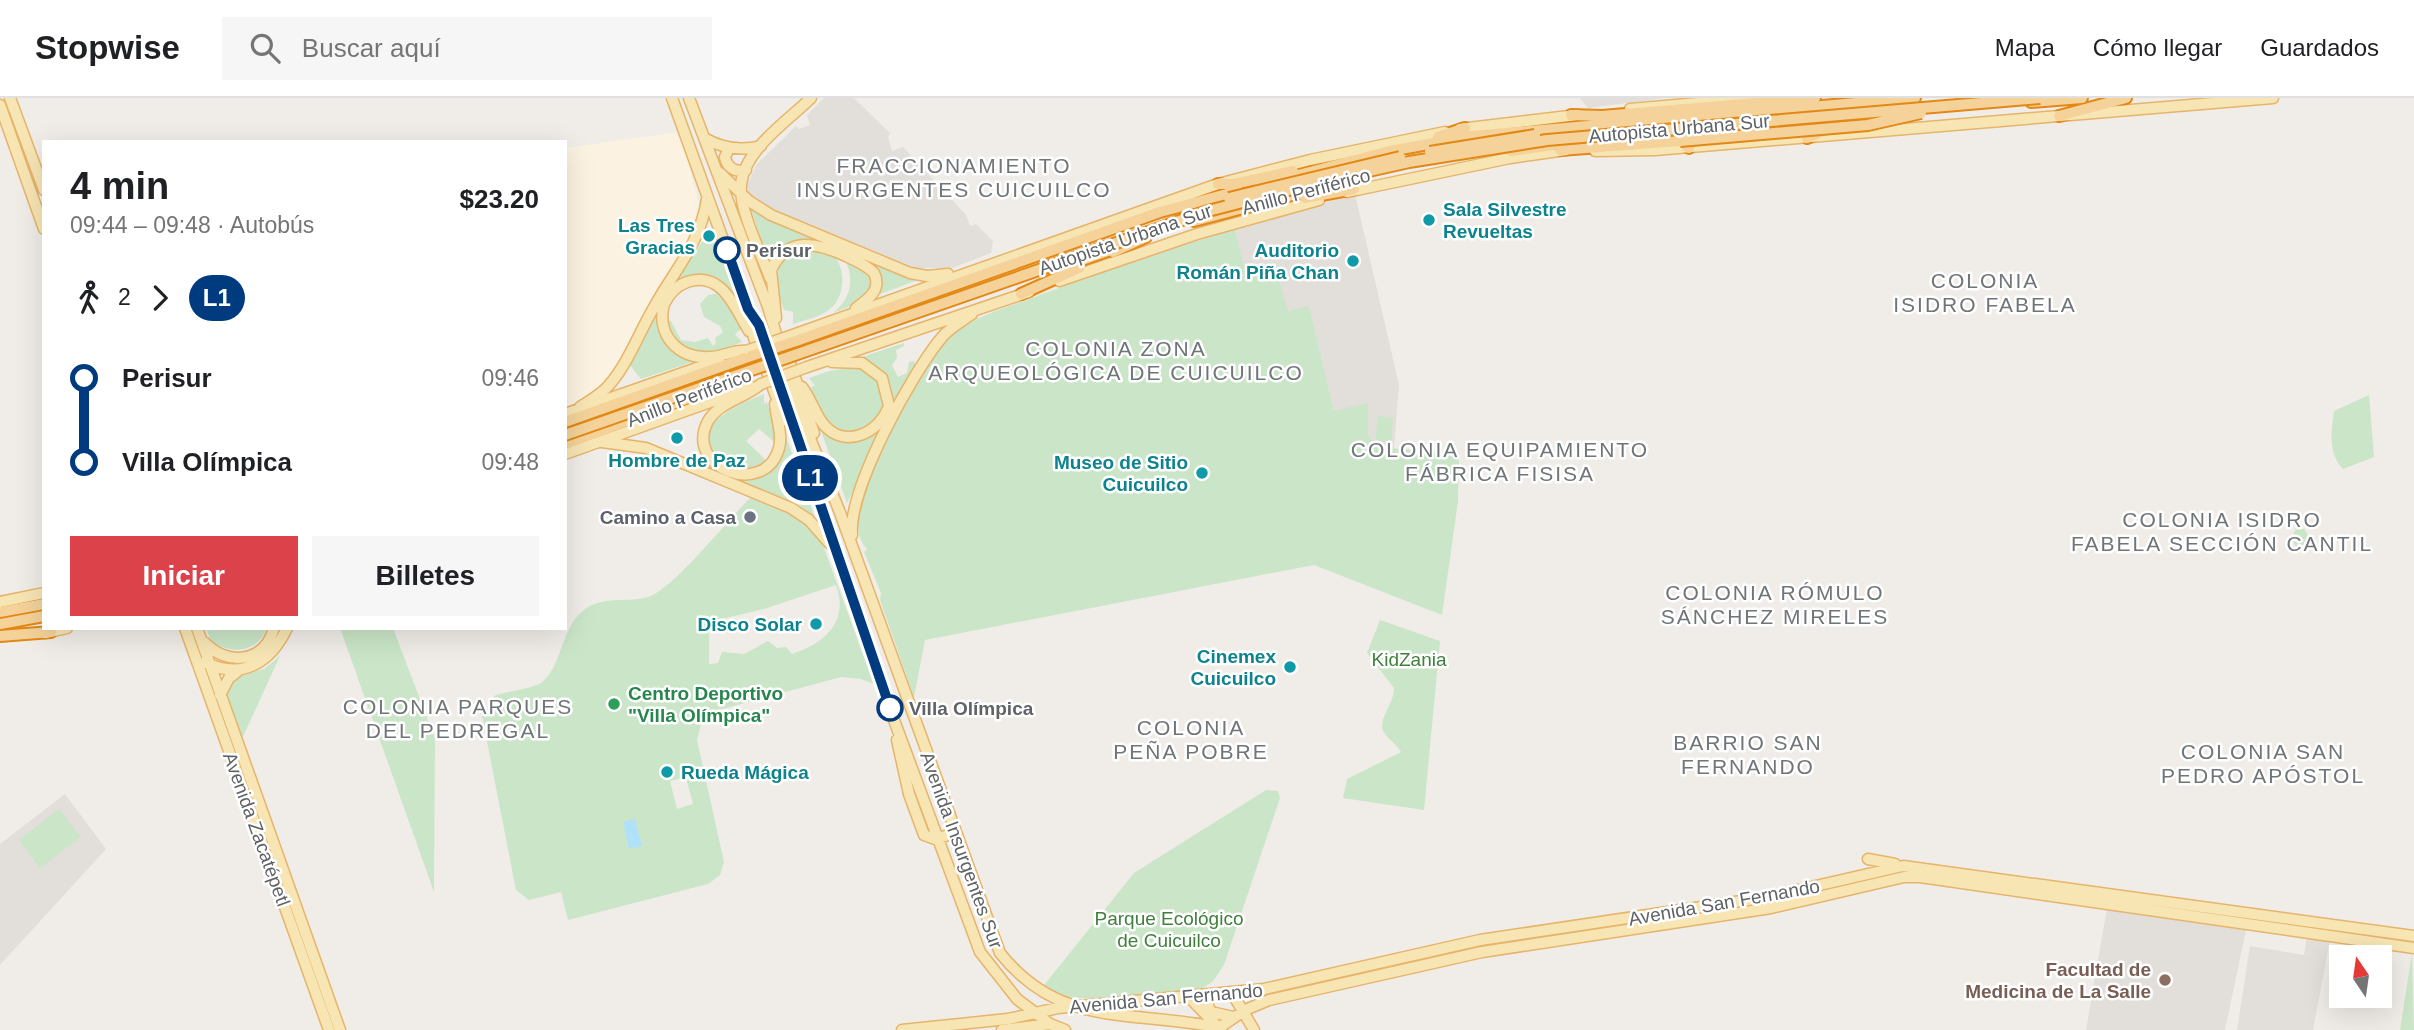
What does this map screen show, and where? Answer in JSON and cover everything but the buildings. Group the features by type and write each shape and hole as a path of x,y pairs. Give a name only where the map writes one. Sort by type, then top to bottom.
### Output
{"highway":[{"path":"1570,115 1602,116 1815,98"},
{"path":"1868,102 1892,98"},
{"name":"Anillo Periférico","path":"567,416 666,386 749,353 1160,212 1390,152 1472,136 1915,98"},
{"name":"Autopista Urbana Sur","path":"567,428 1158,220 1260,188 1358,165 1517,137 1984,98"},
{"name":"Autopista Urbana Sur","path":"567,434 1183,219 1320,181 1409,162 1547,140 1963,101 2040,98"},
{"name":"Anillo Periférico","path":"567,443 756,372 1100,254 1155,232 1370,174 1560,147 2082,98"},
{"path":"2059,116 2126,98"},
{"path":"1560,147 1684,144 1868,125 1977,99"},
{"path":"1807,138 1853,118"},
{"path":"1390,152 1465,128"},
{"path":"1217,184 1234,184 1274,173 1351,162"},
{"path":"1230,211 1354,189"},
{"path":"1021,294 1155,232"},
{"path":"0,612 42,604"},
{"path":"0,618 42,610"},
{"path":"0,626 42,619"},
{"path":"0,639 51,632"}],"main road":[{"path":"10,98 42,185"},
{"name":"Avenida Insurgentes Sur","path":"689,98 701,124"},
{"name":"Avenida Insurgentes Sur","path":"695,98 706,139 769,310 797,406 839,510"},
{"path":"778,329 770,278 742,194 746,170 761,146 811,98"},
{"path":"793,339 962,272 1217,184 1321,157 1465,128 1570,115 1755,98"},
{"path":"567,453 812,365 1197,234 1354,189 1560,147 1618,152 1684,144 1807,138 2273,98"},
{"path":"673,99 748,309 754,338"},
{"path":"0,105 42,223"},
{"path":"706,139 729,148 747,150 761,146"},
{"path":"729,148 725,157 730,167 737,171 746,170"},
{"path":"718,171 742,194 771,215 911,273 927,276 962,272"},
{"path":"567,415 608,387 621,369 657,302 695,243 703,225 708,195"},
{"path":"770,278 780,256 792,247 805,244 822,245 867,267 877,279 876,291 842,318"},
{"path":"749,353 706,358 679,351 664,332 664,304 671,293 685,283 698,280 716,284 733,301 754,338 795,435"},
{"path":"853,549 851,526 856,497 891,421 929,353 945,334 979,308"},
{"path":"748,309 759,325 892,714 904,775 919,825 927,838 939,838 955,833"},
{"name":"Avenida Insurgentes Sur","path":"769,310 796,378 839,510 1000,953 1021,981 1058,1008 1073,1014 1109,1022 1221,1029"},
{"path":"580,407 749,353"},
{"path":"796,378 821,421 834,433 861,435 880,423 889,401 887,387 879,373 858,362 812,365"},
{"path":"761,384 750,394 721,408 708,422 705,446 718,467 730,473 750,475 772,461 779,442 775,393"},
{"path":"602,442 646,447 791,508 809,520 836,550"},
{"path":"22,598 42,588"},
{"path":"0,602 42,593"},
{"path":"51,632 59,630"},
{"name":"Avenida Zacatépetl","path":"186,630 216,697 340,1030"},
{"name":"Avenida Zacatépetl","path":"198,630 216,697 329,1030"},
{"path":"201,639 221,656 242,659 265,646 273,630"},
{"path":"216,697 229,678 238,671 259,664 272,654 286,630"},
{"path":"196,656 209,664 238,671"},
{"name":"Avenida Insurgentes Sur","path":"939,838 980,952 1014,996 1035,1014 1064,1030"},
{"path":"1868,859 1903,866"},
{"name":"Avenida San Fernando","path":"901,1030 995,1025 1008,1019 1058,1008 1232,993 1299,984 1480,940 1768,897 1903,866 2414,936"},
{"name":"Avenida San Fernando","path":"1221,1029 1233,1017 1269,1000 1482,952 1771,908 1904,877 1920,877 2414,948"},
{"path":"1232,993 1245,1010 1254,1030"},
{"path":"1203,995 1211,1012 1233,1017"},
{"path":"1008,1019 1015,1010 1014,996"},
{"path":"1188,996 1211,1023 1221,1029"},
{"path":"1064,1030 1073,1014 1083,1006"},
{"path":"1002,1030 1050,1024"}],"shaded area":[{"path":"824,98 854,98 890,133 888,137 892,151 903,147 966,215 970,226 976,224 993,241 991,253 952,268 915,268 771,208 748,193 747,185 757,164 796,126 799,129 810,125 807,115"},
{"path":"1580,98 1665,98 1588,108"},
{"path":"680,132 701,212 698,232 646,309 622,362 613,369 609,380 590,398 567,405 567,148"},
{"path":"1355,194 1399,385 1394,449 1379,447 1334,411 1309,307 1288,311 1245,270 1235,229"},
{"path":"65,794 106,849 0,965 0,844"},
{"name":"Facultad de Medicina de La Salle","path":"2107,908 2246,930 2225,1030 2086,1030"},
{"path":"2307,937 2330,940 2313,1030 2237,1030 2250,946 2304,955"}],"green space":[{"path":"749,204 923,278 875,296 880,281 838,249 814,240 789,244 768,259"},
{"path":"1235,229 1245,270 1274,263 1288,311 1309,306 1334,411 1368,403 1368,436 1379,447 1459,454 1458,501 1442,615 1314,565 925,640 914,697 880,600 881,593 864,552 867,549 859,531 859,507 880,449 937,349 959,329 998,310"},
{"path":"714,237 735,295 706,278 668,293 704,239"},
{"path":"805,247 824,251 834,257 839,263 842,288 830,309 793,324 793,312 784,310 780,299 778,272 787,258"},
{"path":"845,260 866,270 872,278 871,292 856,304 833,313 844,302 849,289 850,275"},
{"path":"719,293 732,305 741,329 735,334 742,342 707,352 697,352 679,343 667,321 671,321 681,340 695,342 708,338 713,346 716,343 715,338 723,332 720,326 704,317 700,304 708,295"},
{"path":"662,304 667,343 684,358 695,361 641,379 629,364"},
{"path":"904,343 904,346 896,350 897,358 892,365 898,377 907,373 909,362 914,361 917,367 847,503 817,420 826,430 861,439 876,432 886,422 891,410 889,386 882,375 871,366 856,359"},
{"path":"857,367 874,376 883,388 883,402 878,416 868,426 855,433 840,432 820,415 811,387 815,386 809,378 829,371"},
{"path":"764,394 764,404 767,402 778,445 759,429 746,441 768,462 764,466 738,472 720,459 710,447 708,436 721,416"},
{"path":"2369,395 2374,457 2343,469 2333,449 2334,411"},
{"path":"1378,416 1393,418 1391,443 1375,442"},
{"path":"786,437 814,515 812,516 797,503 734,479 753,478 770,470 785,448"},
{"name":"Centro Deportivo \"Villa Olímpica\"","path":"750,498 805,521 821,540 874,684 861,679 841,677 711,712 701,724 697,740 724,862 720,875 708,884 568,920 561,892 529,900 516,890 482,716 494,696 537,685 548,676 566,634 588,607 603,602 644,598 662,589 688,566","holes":["836,585 839,598 837,620 832,629 815,644 792,654 786,647 777,648 768,641 744,654 722,652 718,663 709,664 709,622 764,609","686,777 693,804 677,809 670,781"]},
{"path":"2298,526 2304,529 2310,538 2308,551 2303,553 2293,541"},
{"name":"KidZania","path":"1380,620 1440,641 1424,810 1343,798 1347,779 1401,752 1385,734 1382,726 1394,688 1367,653"},
{"path":"207,630 266,630 257,643 243,649 227,648 211,641"},
{"path":"341,630 394,630 435,739 434,892"},
{"path":"280,656 241,741 224,694 235,677 264,669"},
{"name":"Parque Ecológico de Cuicuilco","path":"1266,790 1278,791 1280,798 1224,965 1213,981 1199,991 1117,998 1073,998 1041,989 1134,873"},
{"path":"59,809 81,837 40,868 19,840"},
{"path":"2412,953 2414,1030 2400,1030"}],"water":[{"path":"635,819 642,846 629,849 623,822"}],"bus line":[{"name":"L1","path":"727,250 748,309 759,325 890,708"}],"place":[{"name":"Sala Silvestre Revueltas","path":"1429,220"},
{"name":"Las Tres Gracias","path":"709,236"},
{"name":"Perisur","path":"727,250"},
{"name":"Auditorio Román Piña Chan","path":"1353,261"},
{"name":"Hombre de Paz","path":"677,438"},
{"name":"Museo de Sitio Cuicuilco","path":"1202,473"},
{"name":"Camino a Casa","path":"750,517"},
{"name":"Disco Solar","path":"816,624"},
{"name":"Cinemex Cuicuilco","path":"1290,667"},
{"name":"Centro Deportivo \"Villa Olímpica\"","path":"614,704"},
{"name":"Villa Olímpica","path":"890,708"},
{"name":"Rueda Mágica","path":"667,772"},
{"name":"Facultad de Medicina de La Salle","path":"2165,980"}],"district":[{"name":"FRACCIONAMIENTO INSURGENTES CUICUILCO","path":"954,178"},
{"name":"COLONIA ISIDRO FABELA","path":"1985,293"},
{"name":"COLONIA ZONA ARQUEOLÓGICA DE CUICUILCO","path":"1116,361"},
{"name":"COLONIA EQUIPAMIENTO FÁBRICA FISISA","path":"1500,462"},
{"name":"COLONIA ISIDRO FABELA SECCIÓN CANTIL","path":"2222,532"},
{"name":"COLONIA RÓMULO SÁNCHEZ MIRELES","path":"1775,605"},
{"name":"COLONIA PARQUES DEL PEDREGAL","path":"458,719"},
{"name":"COLONIA PEÑA POBRE","path":"1191,740"},
{"name":"BARRIO SAN FERNANDO","path":"1748,755"},
{"name":"COLONIA SAN PEDRO APÓSTOL","path":"2263,764"}]}
